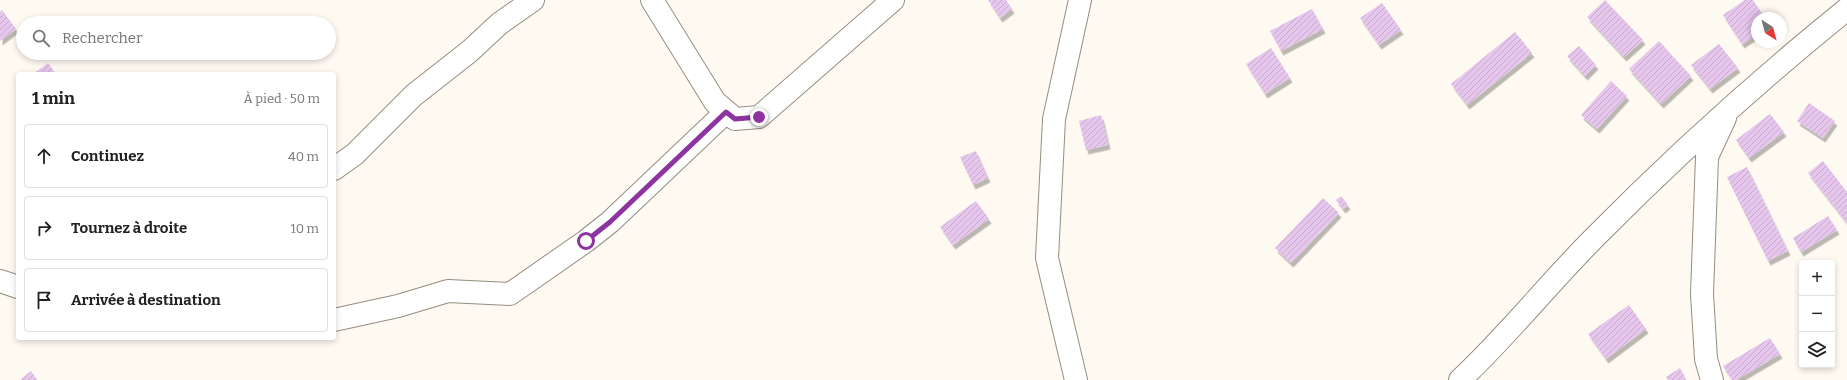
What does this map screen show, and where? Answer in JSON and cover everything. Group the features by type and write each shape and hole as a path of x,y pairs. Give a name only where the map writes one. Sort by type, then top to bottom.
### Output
{"street":[{"path":"336,168 355,154 414,96 470,51 498,24 533,0"},
{"path":"652,0 714,102 735,119 759,117 893,0"},
{"path":"1076,380 1047,258 1054,120 1080,0"},
{"path":"1460,380 1594,237 1681,152 1790,54 1847,9"},
{"path":"1712,380 1706,359 1702,294 1707,157 1729,109"},
{"path":"336,320 398,306 448,291 510,294 586,241 610,222 726,112"},
{"path":"0,281 16,286"}],"building":[{"path":"988,0 1006,0 1012,9 1000,18"},
{"path":"1605,0 1643,40 1624,57 1587,17"},
{"path":"1745,0 1753,0 1761,12 1751,12 1751,38 1742,44 1723,15"},
{"path":"1382,3 1401,30 1379,45 1360,18"},
{"path":"1312,9 1323,29 1281,51 1270,31"},
{"path":"2,10 16,29 0,41 0,12"},
{"path":"1515,32 1532,53 1467,105 1451,84"},
{"path":"1659,41 1691,76 1661,104 1629,69"},
{"path":"1719,44 1738,68 1710,89 1691,65"},
{"path":"1579,46 1596,65 1585,76 1567,56"},
{"path":"1271,48 1290,78 1265,94 1246,64"},
{"path":"48,63 55,72 36,72"},
{"path":"1611,81 1627,96 1597,129 1581,115"},
{"path":"1809,103 1835,121 1823,138 1797,121"},
{"path":"1770,114 1784,132 1749,158 1736,140"},
{"path":"1101,115 1108,145 1086,150 1079,121"},
{"path":"976,151 988,178 973,185 960,157"},
{"path":"1823,161 1847,192 1847,223 1808,173"},
{"path":"1747,167 1788,251 1768,261 1727,177"},
{"path":"1341,196 1348,205 1343,209 1336,200"},
{"path":"1323,198 1339,213 1291,263 1275,248"},
{"path":"976,201 989,219 953,245 940,227"},
{"path":"1828,216 1837,230 1801,252 1793,238"},
{"path":"1629,305 1646,329 1606,359 1588,334"},
{"path":"1770,338 1780,354 1736,380 1732,380 1723,366"},
{"path":"1680,368 1686,380 1668,380 1666,377"},
{"path":"31,371 37,380 20,380"}],"route":[{"path":"586,241 610,222 726,112 735,119 759,117"}]}
